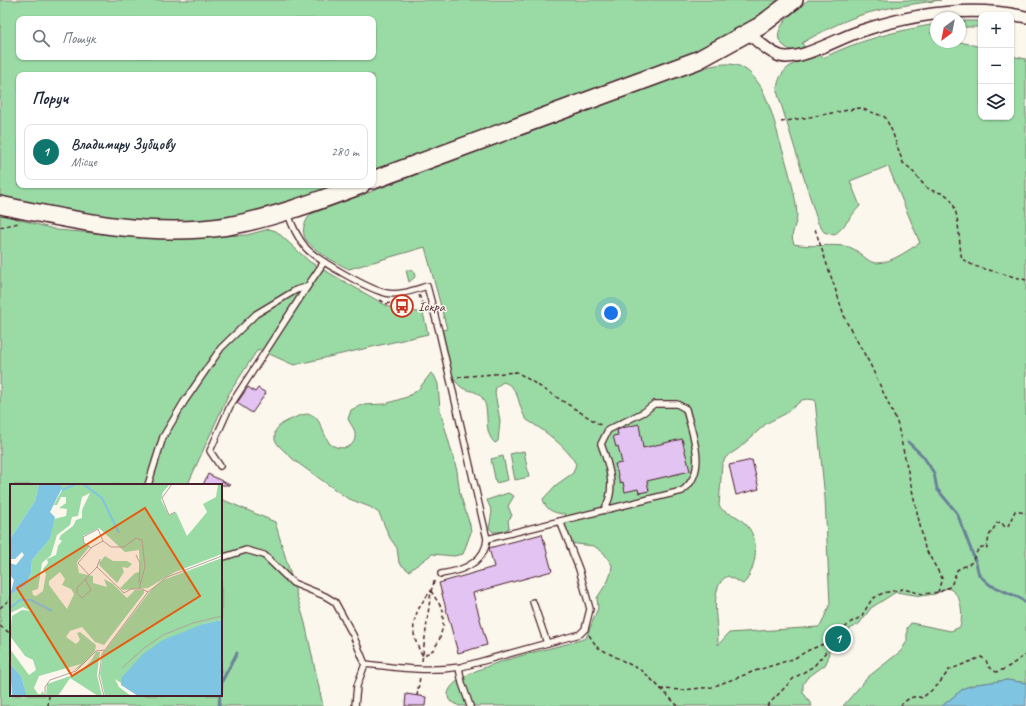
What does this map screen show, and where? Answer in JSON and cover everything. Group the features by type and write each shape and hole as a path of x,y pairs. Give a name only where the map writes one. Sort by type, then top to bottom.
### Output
{"main road":[{"path":"376,179 656,77 704,57 748,33 794,0"},
{"path":"0,205 106,225 160,229 199,229 228,226 287,211 352,188"}],"street":[{"path":"748,33 775,53 781,56 793,56 861,31 934,15 984,11 1007,13 1026,17"}],"lane":[{"path":"287,211 295,232 307,248 324,262 385,293 396,294 427,286 487,539 486,550 473,564 453,572 441,574"},
{"path":"220,466 210,451 230,406 324,262"},
{"path":"148,484 163,437 184,402 221,348 256,314 296,290 307,287"},
{"path":"487,539 682,491 689,485 696,473 697,459 696,446 686,409 677,404 654,404 644,412 608,430 601,444 608,463 612,485 608,504 604,510"},
{"path":"365,664 421,671 442,671 459,668 580,634 585,629 590,609 579,568 560,521"},
{"path":"222,558 246,550 264,555 293,583 325,596 335,602 353,635 365,664 358,686 355,706"},
{"path":"533,602 546,643"},
{"path":"459,668 462,683 470,706"}],"path":[{"path":"781,122 860,108 872,110 885,117 892,131 903,163 911,168 916,176 930,190 934,193 945,195 951,201 961,239 960,249 962,259 974,266 1026,280"},
{"path":"815,229 846,321 870,364 897,422 925,548 942,578 938,592"},
{"path":"413,296 419,294 426,312"},
{"path":"374,296 387,304 393,302"},
{"path":"450,378 517,372 608,430"},
{"path":"660,689 683,690 712,687 754,671 793,659 809,650 831,641 851,622 860,617 872,600 883,593 903,589 923,594 938,592 951,586 957,570 970,562 979,548 986,546 987,548 989,536 997,523 1001,522 1004,527 1008,526 1015,511 1026,513"},
{"path":"417,696 431,591 433,581 441,574"},
{"path":"423,656 415,644 413,633 415,617 423,600 431,591"},
{"path":"423,656 433,650 439,641 443,626 443,610 431,591"},
{"path":"0,608 10,599"},
{"path":"0,626 10,633"},
{"path":"585,629 597,647 644,672 678,706"},
{"path":"767,706 794,678 814,666 830,647 831,641"},
{"path":"900,706 904,701 911,698 918,696 922,698 927,695 938,685 949,670 977,658 981,657 986,660 988,666 996,672 1007,669 1014,662 1026,656"},
{"path":"48,706 49,696"}],"green space":[{"path":"0,0 783,0 763,16 680,62 376,173 376,72 16,72 16,188 332,188 258,212 230,218 201,221 143,221 57,209 0,198"},
{"path":"808,0 941,0 891,8 861,15 802,43 805,48 793,51 781,42 778,36 780,29 784,22"},
{"path":"966,21 978,21 978,27 966,27"},
{"path":"930,25 930,48 966,48 966,43 978,46 978,120 1014,120 1014,57 1026,59 1026,683 1007,680 977,684 964,688 942,706 843,706 868,677 901,651 907,641 907,628 911,623 951,631 960,627 961,604 956,594 947,588 935,594 921,596 896,592 871,608 859,624 837,636 830,643 828,659 825,665 807,678 803,684 803,692 812,706 459,706 449,700 450,689 462,678 481,669 505,660 586,638 598,608 597,598 608,581 612,565 604,553 594,546 568,543 562,534 566,519 564,513 562,514 552,511 544,503 543,499 556,485 573,473 576,464 567,451 548,434 527,420 513,388 503,382 496,387 495,393 500,421 498,441 495,443 489,433 483,399 477,393 463,388 456,382 450,368 442,330 447,329 425,247 349,269 323,255 306,240 304,229 309,216 697,70 729,64 739,66 752,75 761,87 770,107 788,169 794,196 797,218 792,237 794,244 808,246 835,245 849,247 874,263 884,262 900,255 920,243 888,166 850,181 860,206 834,235 824,232 818,223 777,91 778,83 785,70 797,62 818,53 823,58 850,46 892,33","holes":["802,400 815,400 825,498 830,604 821,625 818,627 729,633 718,645 716,608 718,588 722,581 728,576 743,584 750,573 755,557 754,540 747,525 737,517 723,511 719,506 722,464 726,457 738,449 767,423 785,414"]},
{"path":"0,214 57,230 153,238 247,235 269,229 276,231 310,262 389,307 423,313 428,334 294,365 258,349 228,395 188,484 10,484 10,696 222,696 222,499 275,522 305,623 323,706 0,706"},
{"path":"406,270 414,272 415,277 409,282"},
{"path":"431,373 434,375 438,384 440,410 457,471 460,494 471,532 463,554 454,556 432,554 409,571 399,563 397,548 390,538 379,513 370,507 347,498 295,461 279,446 275,440 275,432 278,427 284,423 301,415 308,414 314,416 317,420 330,444 343,448 347,447 351,445 355,438 353,427 348,419 351,410 361,405 385,404 407,397 418,390"},
{"path":"524,451 529,477 515,480 510,454"},
{"path":"503,456 508,480 496,483 491,459"},
{"path":"508,493 514,496 508,506 512,516 508,520 509,528 502,532 493,532 489,528 492,512 487,500"}],"water":[{"path":"1007,680 1026,683 1026,706 942,706 964,688 977,684"}],"building":[{"path":"248,387 255,392 258,388 266,393 252,413 237,403"},
{"path":"639,424 643,448 682,439 690,471 647,481 649,491 639,493 638,489 625,492 623,482 620,483 615,464 622,463 618,446 616,447 613,436 618,435 617,430"},
{"path":"752,460 759,489 736,495 729,465"},
{"path":"208,474 230,485 222,484 203,484"},
{"path":"542,534 552,571 473,593 487,645 458,653 439,583 494,567 489,548"},
{"path":"406,694 426,697 425,706 405,706"}],"waterway":[{"path":"908,442 923,456 934,473 937,489 957,513 979,575 990,585 1020,598 1026,603"},
{"path":"222,681 237,653"},
{"path":"219,706 220,696"}],"place":[{"name":"Іскра","path":"402,306"},
{"name":"Владимиру Зубцову","path":"838,639"}]}
